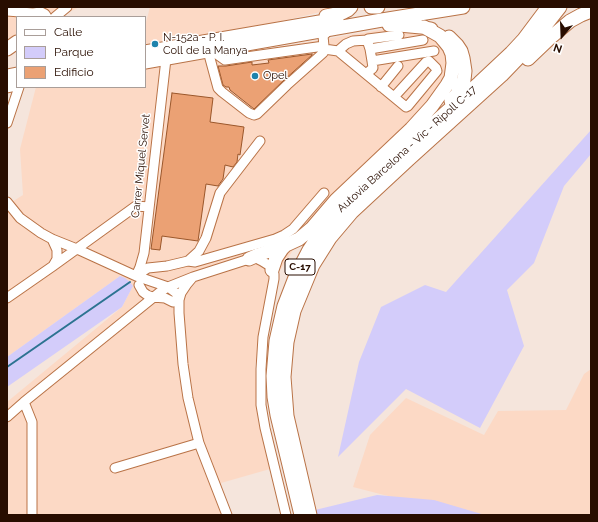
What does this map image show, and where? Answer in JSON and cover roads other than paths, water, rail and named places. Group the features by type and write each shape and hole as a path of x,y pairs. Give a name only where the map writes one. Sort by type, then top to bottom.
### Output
{"highway":[{"path":"272,30 287,25 342,13 351,7"},
{"path":"371,7 378,7"},
{"path":"146,52 407,7"},
{"path":"146,62 463,7"},
{"name":"Autovia Barcelona - Vic - Ripoll C-17","path":"310,515 287,416 284,377 287,342 294,311 313,265 330,238 344,221 408,160 502,75 527,49 551,10"},
{"name":"Autovia Barcelona - Vic - Ripoll C-17","path":"301,515 277,416 274,397 276,341 284,306 296,275 325,226 335,213 404,149 480,83 511,53 551,10"},
{"path":"476,99 516,70 570,21 591,11"},
{"path":"249,259 299,239 312,228 336,200 411,129 432,106 451,78 453,63 452,54 449,47 440,36 423,34 399,25 368,27 325,43 309,33"},
{"path":"423,34 438,31 446,35 461,51 464,63 464,80 457,94 442,110 436,121"},
{"path":"7,49 16,43"},
{"path":"272,270 276,258 286,245"},
{"path":"288,463 290,489 296,515"}],"street":[{"path":"8,12 37,15 50,7"},
{"path":"55,16 67,7"},
{"path":"8,12 16,19"},
{"path":"338,51 346,44 353,41 368,45 423,34"},
{"path":"366,74 373,68 368,39 399,35"},
{"path":"210,51 218,88 249,113 254,115 257,114 323,53 325,43"},
{"path":"210,51 225,60 325,43 338,51 406,107 437,71 436,68 428,61 426,62 394,97"},
{"path":"372,61 434,51"},
{"name":"Carrer Miquel Servet","path":"135,311 139,297 139,280 166,58"},
{"path":"381,87 398,66"},
{"path":"7,123 19,88"},
{"path":"188,261 203,245 220,192 260,141"},
{"path":"139,280 148,268 167,266 188,261 195,262 275,239 284,235 293,229 324,194"},
{"path":"7,202 27,224 52,239 77,249 139,280 168,287"},
{"path":"7,298 136,206 149,207"},
{"path":"52,239 57,250 56,259 53,266"},
{"path":"7,416 150,298 168,287 194,277 249,259 254,258 262,260 272,270 274,280 263,337 261,362 261,405 286,515"},
{"path":"176,301 184,288 194,277"},
{"path":"139,280 143,292 150,298 165,298 176,301"},
{"path":"168,287 171,298 176,301 179,313 183,364 188,398 199,443 227,515"},
{"path":"24,402 32,422 32,515"},
{"path":"115,468 199,443"}],"waterway":[{"path":"7,367 130,282"}],"place":[{"name":"N-152a - P. I. Coll de la Manya","path":"155,44"},
{"name":"Opel","path":"255,76"}]}
